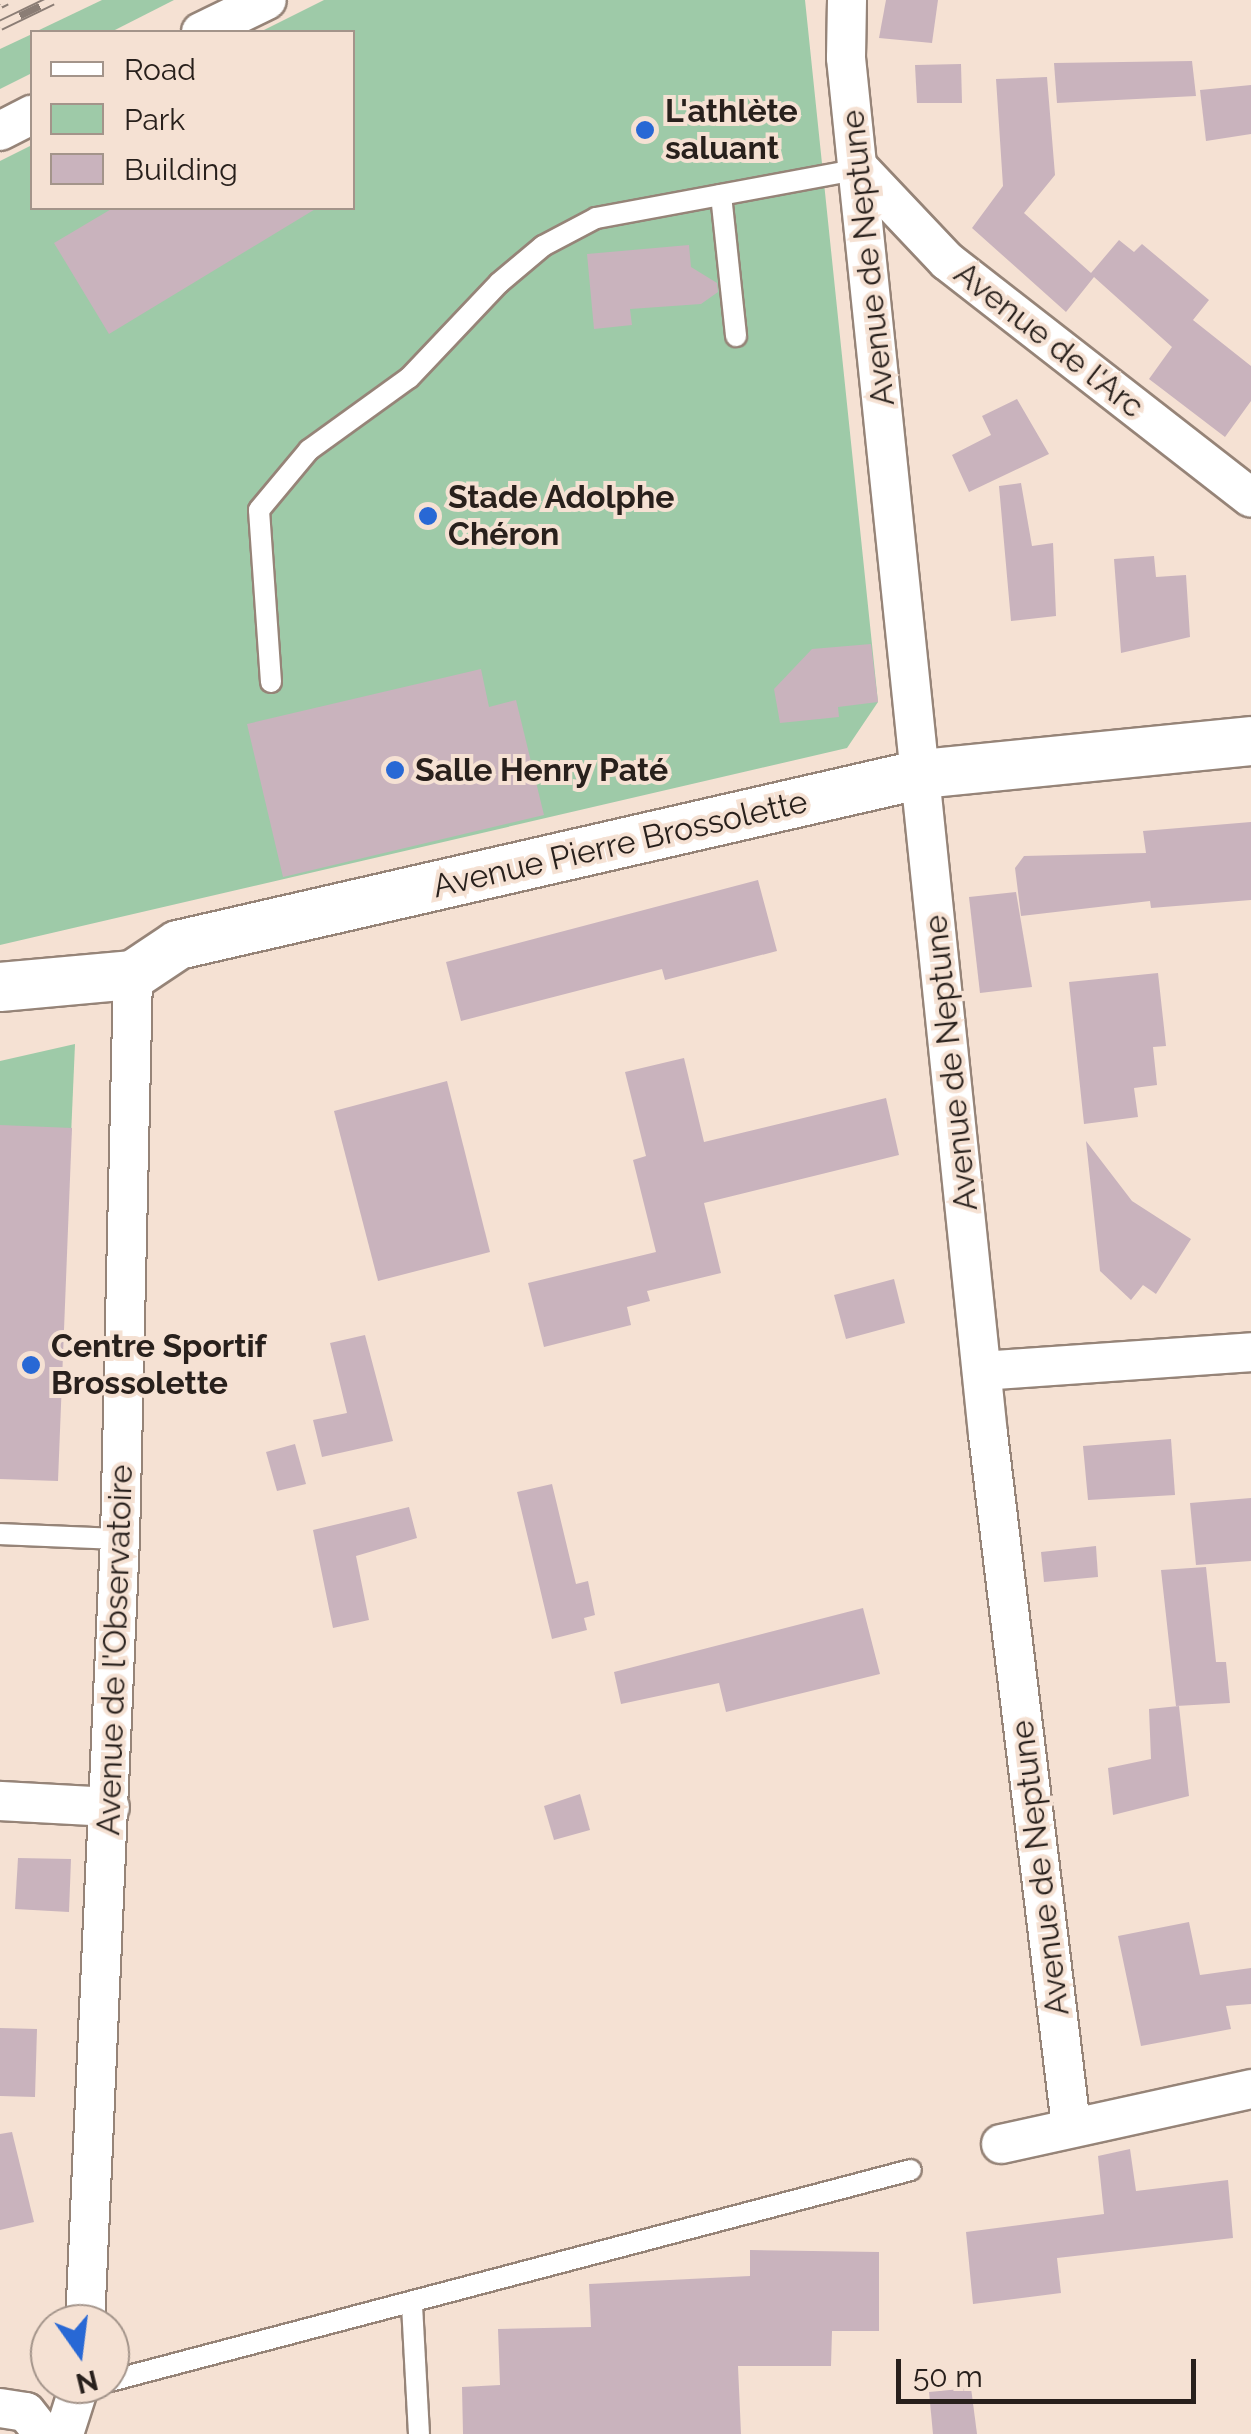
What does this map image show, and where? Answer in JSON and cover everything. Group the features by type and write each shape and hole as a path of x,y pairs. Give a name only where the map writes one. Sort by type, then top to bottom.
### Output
{"street":[{"path":"205,30 267,0"},
{"name":"Avenue de Neptune","path":"847,0 860,169 982,1371 1071,2126"},
{"path":"0,132 30,117"},
{"name":"Avenue de l'Arc","path":"860,169 947,260 1251,498"},
{"name":"Avenue Pierre Brossolette","path":"0,988 133,975 178,945 922,774 1251,741"},
{"name":"Avenue de l'Observatoire","path":"86,2304 120,1539 133,975"},
{"path":"982,1371 1251,1352"},
{"path":"0,1801 110,1807"},
{"path":"1001,2144 1251,2090"},
{"path":"64,2434 74,2404"},
{"path":"0,2408 26,2412 43,2434"}],"lane":[{"path":"271,682 258,510 309,450 409,378 543,246 596,218 860,169"},
{"path":"721,195 736,336"},
{"path":"0,1534 120,1539"},
{"path":"130,2376 412,2305 911,2170"},
{"path":"412,2305 419,2434"}],"green space":[{"path":"102,0 174,0 115,30 39,30"},
{"name":"Stade Adolphe Chéron","path":"324,0 805,0 878,702 847,748 0,945 0,161 30,146 30,210 355,210 355,30 264,30"},
{"path":"30,35 30,74 0,89 0,49"},
{"name":"Centre Sportif Brossolette","path":"75,1044 66,1251 0,1479 0,1061"}],"building":[{"path":"886,0 938,0 932,43 879,38"},
{"path":"1192,61 1196,96 1057,103 1054,63"},
{"path":"961,64 962,103 917,103 915,65"},
{"path":"1047,77 1055,175 1024,213 1091,273 1119,240 1134,252 1142,244 1209,300 1193,320 1251,366 1251,401 1225,437 1149,379 1172,347 1094,277 1066,312 972,228 1003,186 996,79"},
{"path":"1251,85 1251,134 1206,141 1200,90"},
{"path":"110,210 314,210 109,334 54,243"},
{"path":"689,245 691,267 717,283 718,292 701,304 630,309 632,325 594,329 587,254"},
{"path":"1017,399 1049,454 969,492 952,455 991,435 982,416"},
{"path":"1021,483 1032,546 1053,543 1056,616 1011,621 999,486"},
{"path":"1154,556 1156,577 1186,575 1190,637 1121,653 1114,559"},
{"path":"871,644 878,702 838,707 839,717 780,723 774,689 812,649"},
{"name":"Salle Henry Paté","path":"481,669 489,707 516,700 544,815 283,877 247,724"},
{"path":"1251,822 1251,900 1151,908 1150,901 1021,916 1015,868 1024,856 1146,853 1143,831"},
{"path":"758,880 777,951 665,980 662,969 461,1021 446,962"},
{"path":"1016,892 1032,987 980,993 969,897"},
{"path":"1158,973 1166,1046 1153,1047 1157,1085 1134,1088 1138,1117 1084,1124 1069,982"},
{"path":"684,1058 704,1142 886,1098 899,1155 704,1203 721,1273 647,1291 650,1301 627,1307 631,1325 544,1347 528,1283 656,1252 633,1160 646,1156 625,1072"},
{"path":"447,1081 490,1252 378,1281 334,1111"},
{"name":"Centre Sportif Brossolette","path":"0,1125 72,1128 58,1481 0,1479"},
{"path":"1086,1141 1132,1201 1191,1239 1156,1294 1143,1285 1131,1300 1100,1271"},
{"path":"894,1279 905,1323 846,1339 834,1295"},
{"path":"365,1335 393,1441 322,1457 313,1420 347,1413 330,1343"},
{"path":"1171,1439 1175,1495 1088,1500 1083,1446"},
{"path":"295,1444 306,1484 277,1491 266,1452"},
{"path":"552,1484 576,1584 588,1581 595,1615 584,1618 587,1630 552,1639 517,1492"},
{"path":"1251,1498 1251,1561 1196,1565 1190,1503"},
{"path":"409,1507 417,1538 356,1556 369,1620 333,1628 313,1530"},
{"path":"1096,1546 1098,1577 1044,1582 1041,1552"},
{"path":"1206,1567 1216,1662 1226,1662 1230,1703 1176,1706 1161,1570"},
{"path":"863,1608 880,1674 726,1712 719,1683 621,1704 614,1672"},
{"path":"1179,1706 1189,1796 1113,1815 1108,1768 1151,1759 1149,1709"},
{"path":"580,1794 590,1830 554,1840 544,1806"},
{"path":"18,1858 71,1859 69,1912 15,1909"},
{"path":"1189,1922 1200,1975 1251,1968 1251,2004 1226,2006 1231,2029 1141,2046 1118,1936"},
{"path":"0,2028 37,2029 35,2097 0,2096"},
{"path":"12,2132 34,2222 0,2230 0,2134"},
{"path":"1130,2149 1136,2191 1228,2180 1233,2238 1057,2258 1061,2293 973,2304 966,2232 1104,2214 1098,2156"},
{"path":"750,2250 879,2252 879,2331 832,2331 831,2366 738,2366 741,2434 463,2434 462,2387 500,2385 498,2329 591,2327 589,2284 750,2276"},
{"path":"971,2388 977,2434 933,2434 929,2392"}],"railway":[{"path":"0,3 6,0"},
{"path":"0,25 52,0"}],"place":[{"name":"L'athlète saluant","path":"645,130"},
{"name":"Stade Adolphe Chéron","path":"428,516"},
{"name":"Salle Henry Paté","path":"395,770"},
{"name":"Centre Sportif Brossolette","path":"31,1365"}]}
